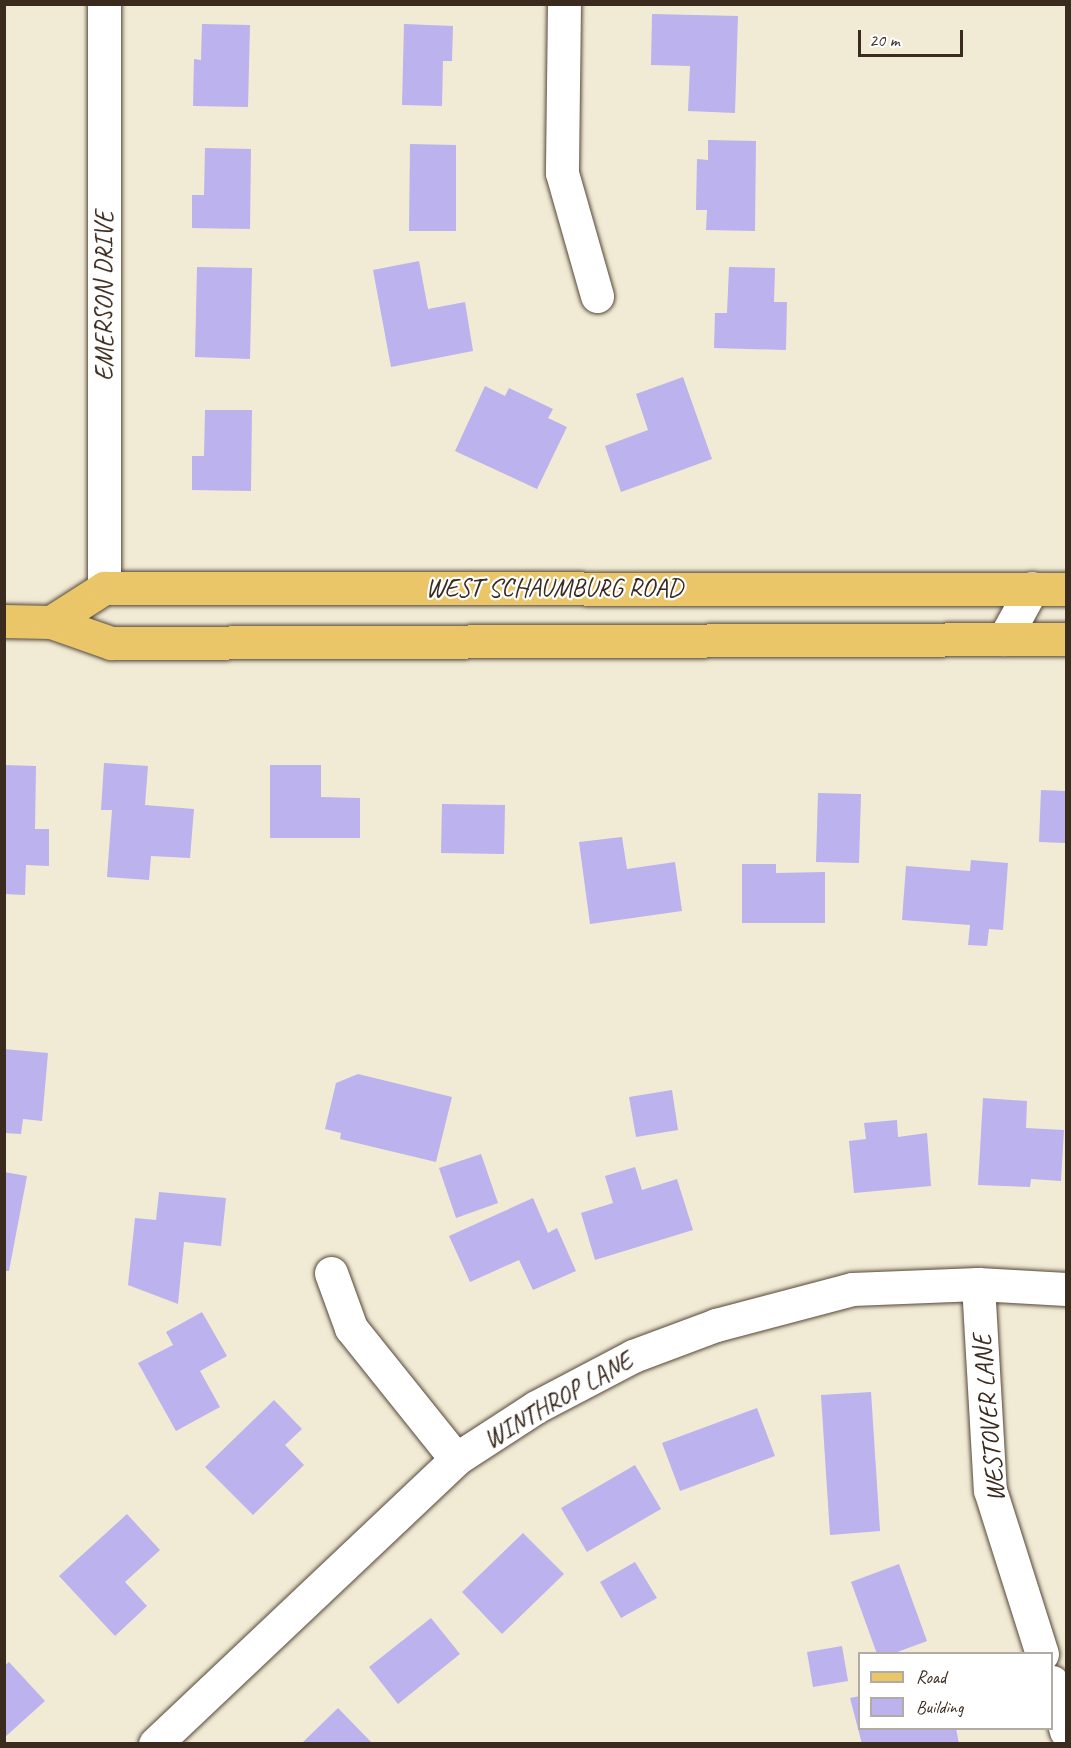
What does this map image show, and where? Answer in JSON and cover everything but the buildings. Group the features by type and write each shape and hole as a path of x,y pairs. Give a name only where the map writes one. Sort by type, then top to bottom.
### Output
{"main road":[{"name":"WEST SCHAUMBURG ROAD","path":"104,588 1066,589"},
{"path":"51,622 104,588"},
{"name":"WEST SCHAUMBURG ROAD","path":"4,621 51,622 111,643 1066,639"}],"street":[{"name":"EMERSON DRIVE","path":"104,4 104,588"},
{"path":"564,4 562,173 597,296"},
{"path":"1004,639 1032,588"},
{"path":"332,1273 351,1329 456,1459"},
{"name":"WINTHROP LANE","path":"155,1743 456,1459 536,1407 633,1356 716,1325 852,1289 978,1284 1066,1289"},
{"name":"WESTOVER LANE","path":"978,1284 990,1490 1042,1652"},
{"path":"1053,1686 1066,1731"}]}
